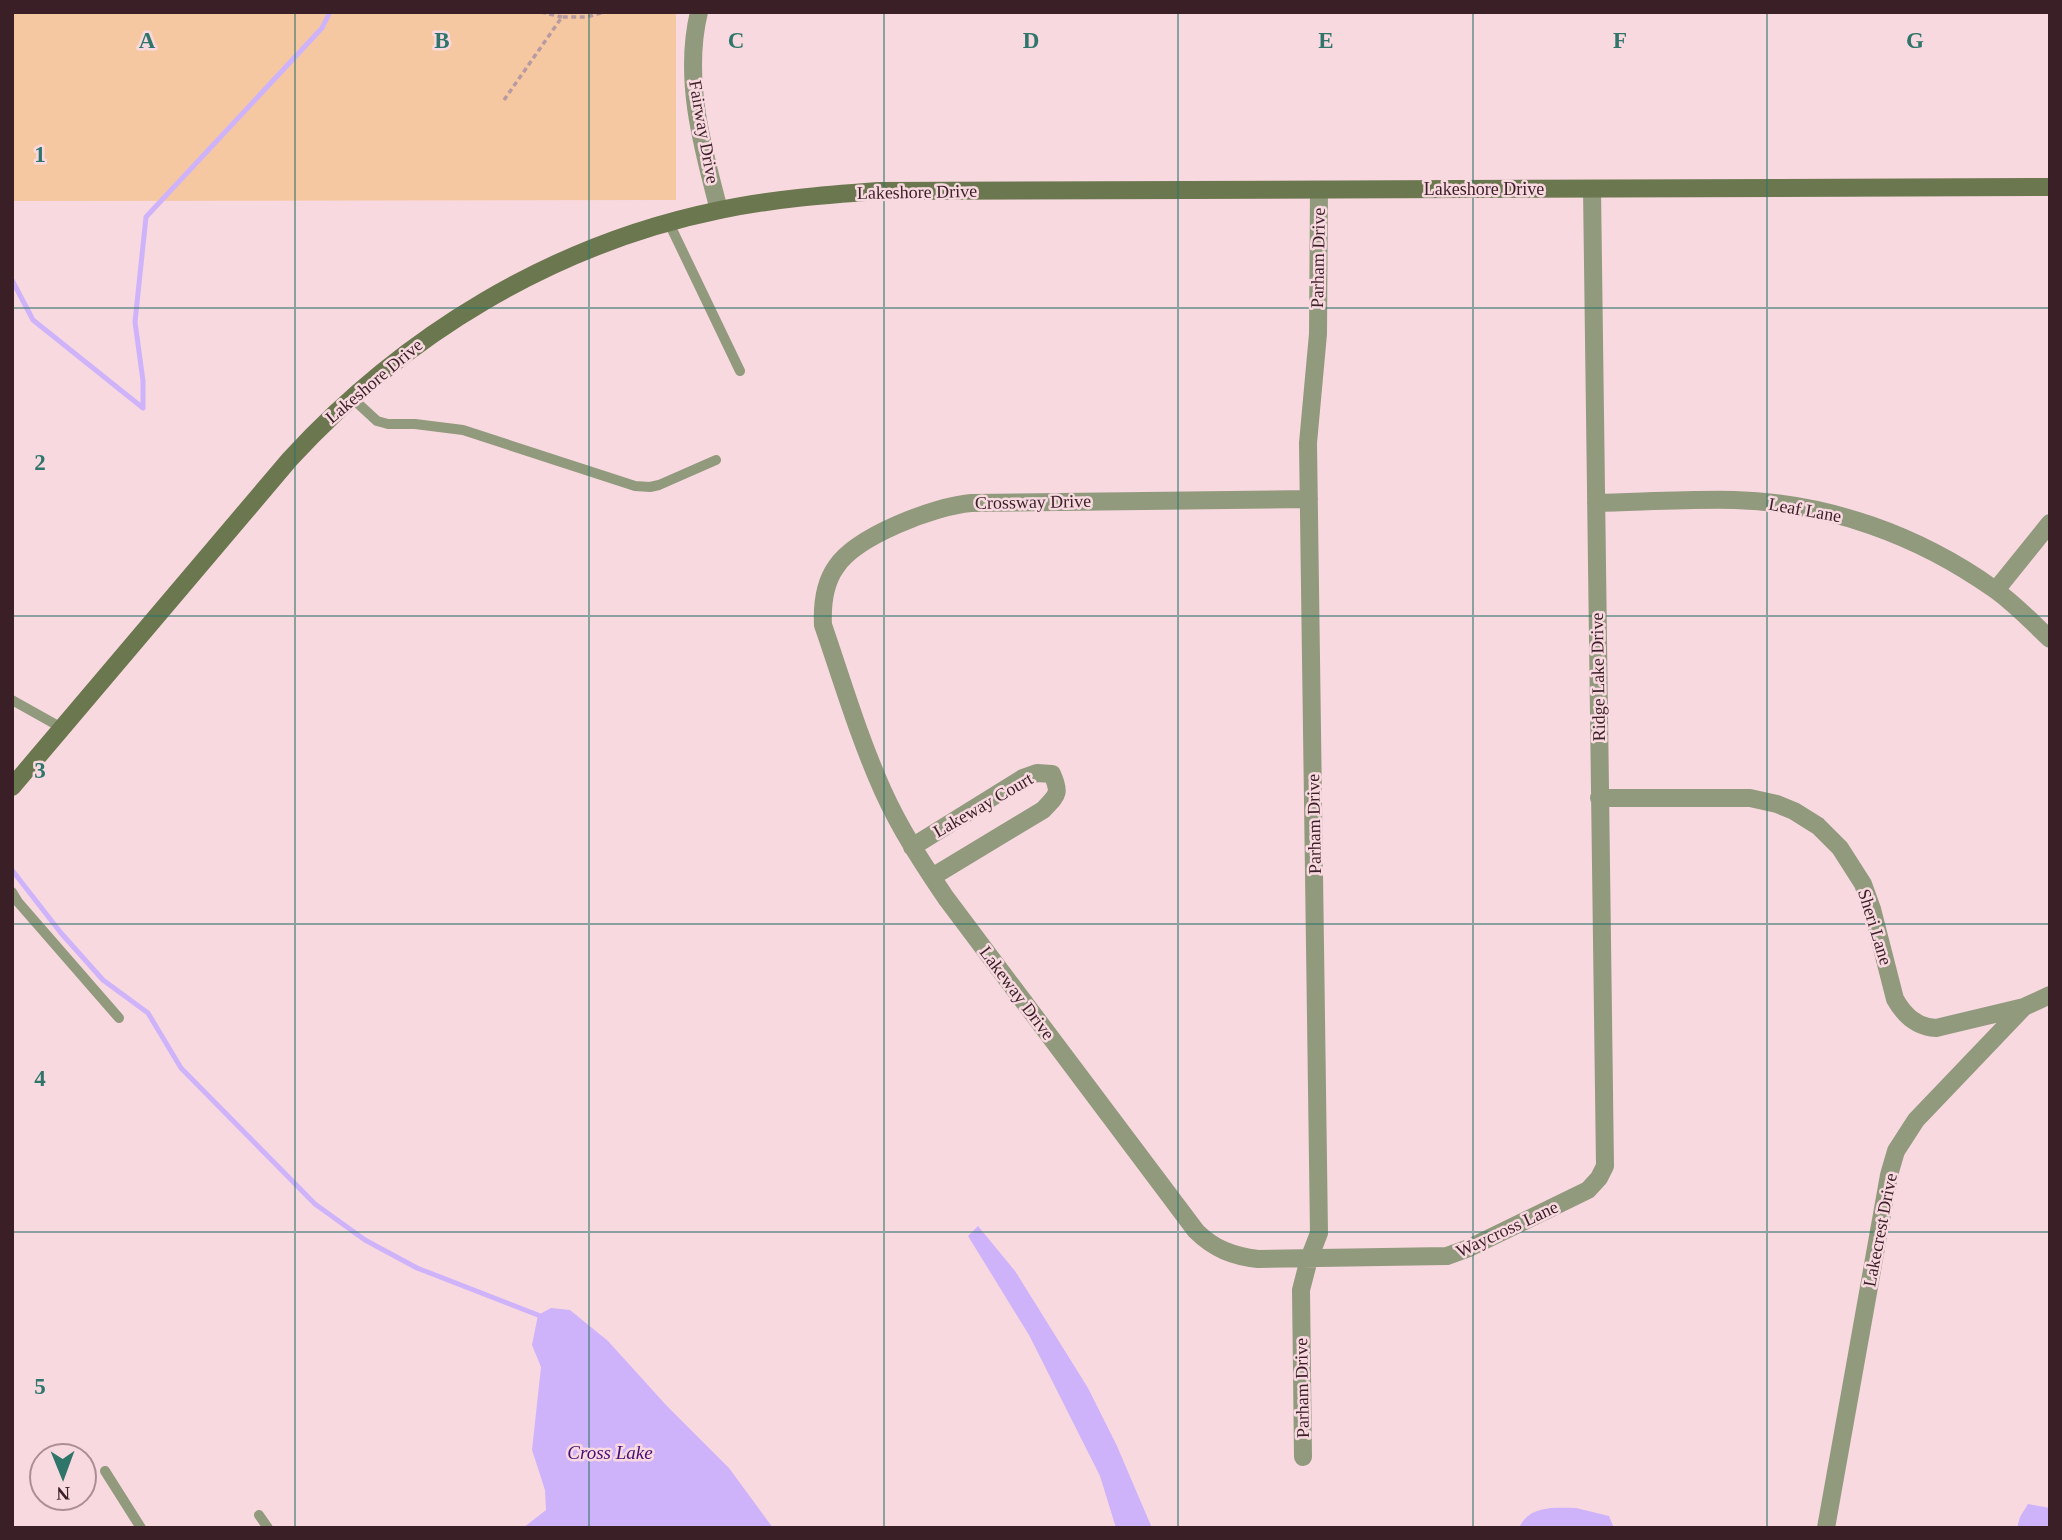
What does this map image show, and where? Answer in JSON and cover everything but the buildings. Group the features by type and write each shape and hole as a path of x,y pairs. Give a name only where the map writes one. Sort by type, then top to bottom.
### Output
{"main road":[{"name":"Lakeshore Drive","path":"12,787 326,420 434,332 508,287 579,253 669,223 719,210 807,196 878,191 2050,187"}],"street":[{"name":"Fairway Drive","path":"699,12 693,53 693,84 705,157 719,210"},
{"name":"Ridge Lake Drive","path":"1592,189 1605,1166"},
{"name":"Parham Drive","path":"1303,1457 1301,1290 1319,1233 1308,443 1318,334 1319,190"},
{"name":"Crossway Drive","path":"823,625 822,608 827,585 841,559 865,542 934,509 971,503 1309,499"},
{"name":"Leaf Lane","path":"1596,503 1735,500 1788,505 1840,515 1917,543 1957,565 1996,590 2050,639"},
{"path":"1996,590 2050,523"},
{"name":"Lakeway Drive","path":"823,625 869,757 884,794 912,846 932,877 1196,1231 1215,1248 1240,1257 1309,1259"},
{"name":"Lakeway Court","path":"912,846 1023,778 1037,773 1052,774 1058,787 1056,796 1043,810 932,877"},
{"name":"Sheri Lane","path":"1599,798 1750,798 1794,811 1818,826 1850,860 1872,909 1895,999 1912,1021 1927,1028 1936,1028 2024,1007"},
{"name":"Lakecrest Drive","path":"1826,1528 1889,1175 1896,1151 1916,1120 2024,1007 2050,995"},
{"name":"Waycross Lane","path":"1309,1259 1447,1256 1588,1190 1605,1166"}],"lane":[{"path":"669,223 740,371"},
{"path":"352,398 377,421 463,430 635,486 650,487 716,460"},
{"path":"12,700 62,728"},
{"path":"12,892 119,1018"},
{"path":"105,1471 141,1528"},
{"path":"259,1515 268,1528"}],"path":[{"path":"541,12 562,17 587,17 604,12"},
{"path":"504,100 562,17"}],"shaded area":[{"path":"12,12 676,12 676,200 12,201"}],"water":[{"path":"978,1226 1015,1271 1088,1388 1117,1446 1152,1528 1116,1528 1100,1476 1029,1335 968,1236"},
{"name":"Cross Lake","path":"551,1308 570,1310 608,1341 666,1405 729,1468 773,1528 523,1528 546,1510 545,1490 532,1450 541,1367 532,1345 538,1315"},
{"path":"2028,1504 2050,1508 2050,1528 2017,1528"},
{"path":"1576,1508 1609,1516 1614,1528 1519,1528 1529,1515 1543,1509"}],"waterway":[{"path":"143,408 143,381 135,322 146,217 322,28 330,12"},
{"path":"12,280 33,320 143,408"},
{"path":"12,870 61,933 103,980 148,1013 181,1068 315,1204 365,1240 417,1268 538,1315"}]}
